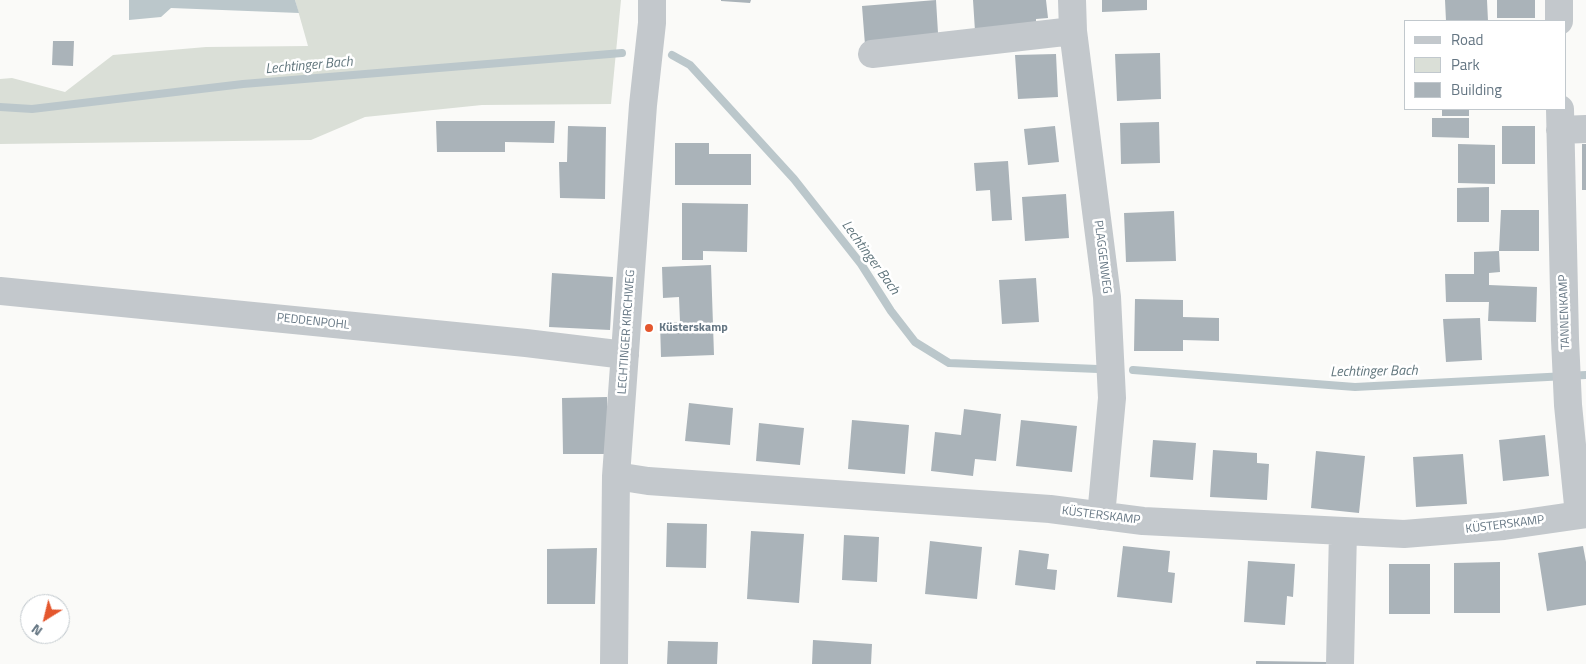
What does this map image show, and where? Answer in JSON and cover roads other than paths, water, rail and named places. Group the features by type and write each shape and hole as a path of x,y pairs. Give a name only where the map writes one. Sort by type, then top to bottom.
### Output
{"street":[{"name":"LECHTINGER KIRCHWEG","path":"614,664 616,476 643,105 652,23 652,0"},
{"name":"PLAGGENWEG","path":"1072,0 1074,32 1107,297 1112,398 1101,516"},
{"path":"1559,0 1559,20"},
{"path":"872,54 1074,32"},
{"name":"TANNENKAMP","path":"1568,123 1565,339 1568,405 1583,514"},
{"name":"PEDDENPOHL","path":"0,291 526,343 625,355"},
{"name":"KÜSTERSKAMP","path":"616,476 648,481 1050,509 1142,521 1343,531 1413,533 1504,526 1583,514"},
{"path":"1340,664 1343,531"}],"waterway":[{"name":"Lechtinger Bach","path":"0,107 32,109 243,84 622,53"},
{"name":"Lechtinger Bach","path":"672,55 690,65 794,179 861,264 891,311 915,342 949,363 1098,369"},
{"name":"Lechtinger Bach","path":"1133,370 1355,387 1586,375"}],"place":[{"name":"Küsterskamp","path":"649,328"}]}
